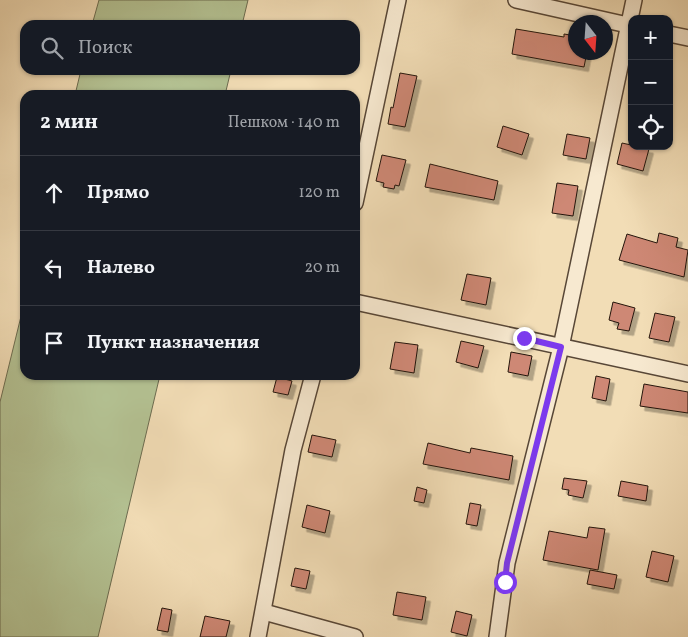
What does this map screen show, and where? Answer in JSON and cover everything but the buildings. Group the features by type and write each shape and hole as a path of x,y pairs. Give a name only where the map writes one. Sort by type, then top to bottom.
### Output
{"street":[{"path":"360,179 398,0"},
{"path":"516,0 628,26"},
{"path":"632,15 634,0"},
{"path":"497,637 507,563 561,347 628,35"},
{"path":"673,35 688,38"},
{"path":"360,303 688,374"},
{"path":"258,637 293,450 313,380"},
{"path":"264,612 355,637"}],"green space":[{"path":"99,0 248,0 243,20 93,20"},
{"path":"80,75 230,75 226,90 76,90"},
{"path":"20,320 20,380 159,380 98,637 0,637 0,402"}],"route":[{"path":"505,582 507,563 561,347 524,338"}]}
